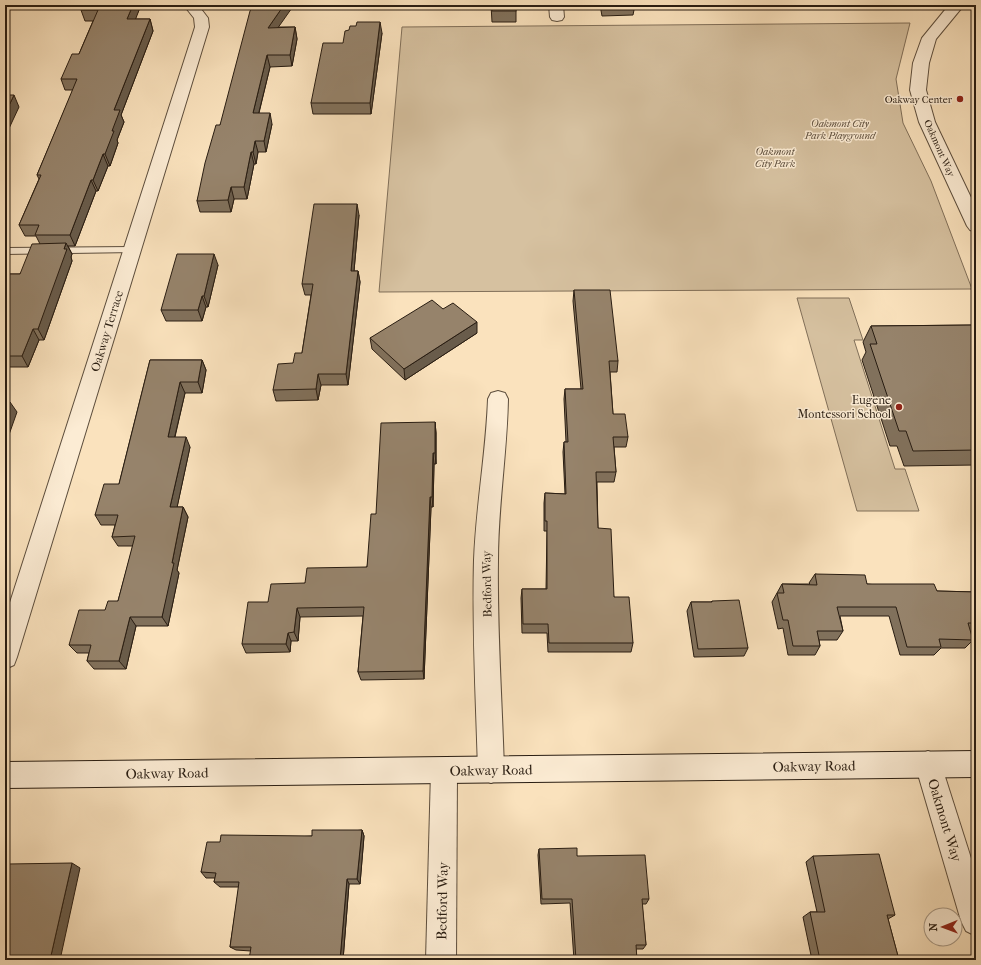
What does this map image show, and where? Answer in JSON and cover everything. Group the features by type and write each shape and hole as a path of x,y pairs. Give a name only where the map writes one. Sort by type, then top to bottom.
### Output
{"street":[{"name":"Oakmont Way","path":"957,5 929,38 921,63 918,90 927,122 976,226"},
{"name":"Oakway Terrace","path":"5,657 202,27 202,18 193,8"},
{"name":"Bedford Way","path":"491,770 486,560 498,429 498,399"},
{"name":"Oakmont Way","path":"928,764 976,921"},
{"name":"Oakway Road","path":"5,775 976,764"},
{"name":"Bedford Way","path":"441,960 444,771"}],"lane":[{"path":"5,251 132,250"}],"green space":[{"name":"Oakmont City Park","path":"910,23 896,79 903,123 931,181 972,289 379,292 402,27"},
{"path":"797,298 849,298 863,340 854,340 895,469 905,469 919,511 857,511"}],"building":[{"path":"83,5 133,5 127,19 150,19 114,110 120,110 112,131 114,131 93,180 91,180 70,235 35,235 39,225 19,225 41,175 37,175 77,79 61,79 72,54 79,54 98,10 81,10"},
{"path":"254,5 284,5 268,28 295,27 290,55 267,55 253,113 270,113 264,141 255,141 253,152 251,152 244,187 231,187 228,200 197,201 205,163 216,125 220,125 250,11"},
{"path":"492,5 516,5 516,11 492,11"},
{"path":"357,22 380,22 370,103 311,103 323,43 343,43 345,31 349,30 350,26 356,26"},
{"path":"5,95 14,95 5,114"},
{"path":"314,204 357,204 351,271 358,271 346,374 318,374 316,389 273,390 278,364 293,363 295,353 302,353 313,284 302,284"},
{"path":"66,243 64,249 67,249 38,329 33,329 22,356 5,356 5,274 20,274 32,244"},
{"path":"177,254 214,254 204,296 202,296 198,310 161,310"},
{"path":"574,290 610,290 618,361 609,361 613,414 625,414 628,437 613,437 616,472 596,472 598,528 611,529 614,597 629,597 633,643 549,643 548,624 523,624 522,589 547,589 547,521 545,521 545,493 566,494 564,442 568,442 565,389 583,389"},
{"path":"432,300 443,309 453,303 477,322 404,369 370,338"},
{"path":"976,325 976,450 913,451 906,431 899,431 870,344 877,344 871,326"},
{"path":"150,360 202,360 198,382 180,382 168,437 186,437 170,507 183,507 172,563 174,563 162,617 130,617 119,661 87,661 91,645 69,645 79,610 105,610 108,601 118,601 135,536 112,537 118,515 95,515 104,484 119,484"},
{"path":"5,402 10,402 5,415"},
{"path":"435,422 435,453 433,453 432,497 430,497 423,671 358,672 364,607 297,608 294,632 288,633 286,644 242,644 248,602 268,602 271,584 305,583 307,568 367,567 371,514 376,514 381,423"},
{"path":"815,574 865,575 867,584 934,584 937,591 976,592 976,623 968,623 973,640 939,639 941,647 907,647 896,607 837,607 843,631 817,631 820,646 793,646 788,620 783,620 777,593 784,593 782,584 817,585"},
{"path":"739,600 748,648 698,649 691,602"},
{"path":"312,830 362,830 357,879 347,879 340,960 249,960 251,947 230,947 239,882 214,882 216,873 201,872 207,842 220,842 221,835 312,836"},
{"path":"577,848 577,856 645,855 649,899 642,899 646,945 636,945 637,960 576,960 572,899 542,899 539,849"},
{"path":"879,854 895,915 887,915 899,960 820,960 810,912 825,912 813,856"},
{"path":"72,863 50,960 5,960 5,876 8,864"}],"place":[{"name":"Oakway Center","path":"960,99"},
{"name":"Eugene Montessori School","path":"899,407"}],"park label":[{"name":"Oakmont City Park Playground","path":"840,128"}]}
